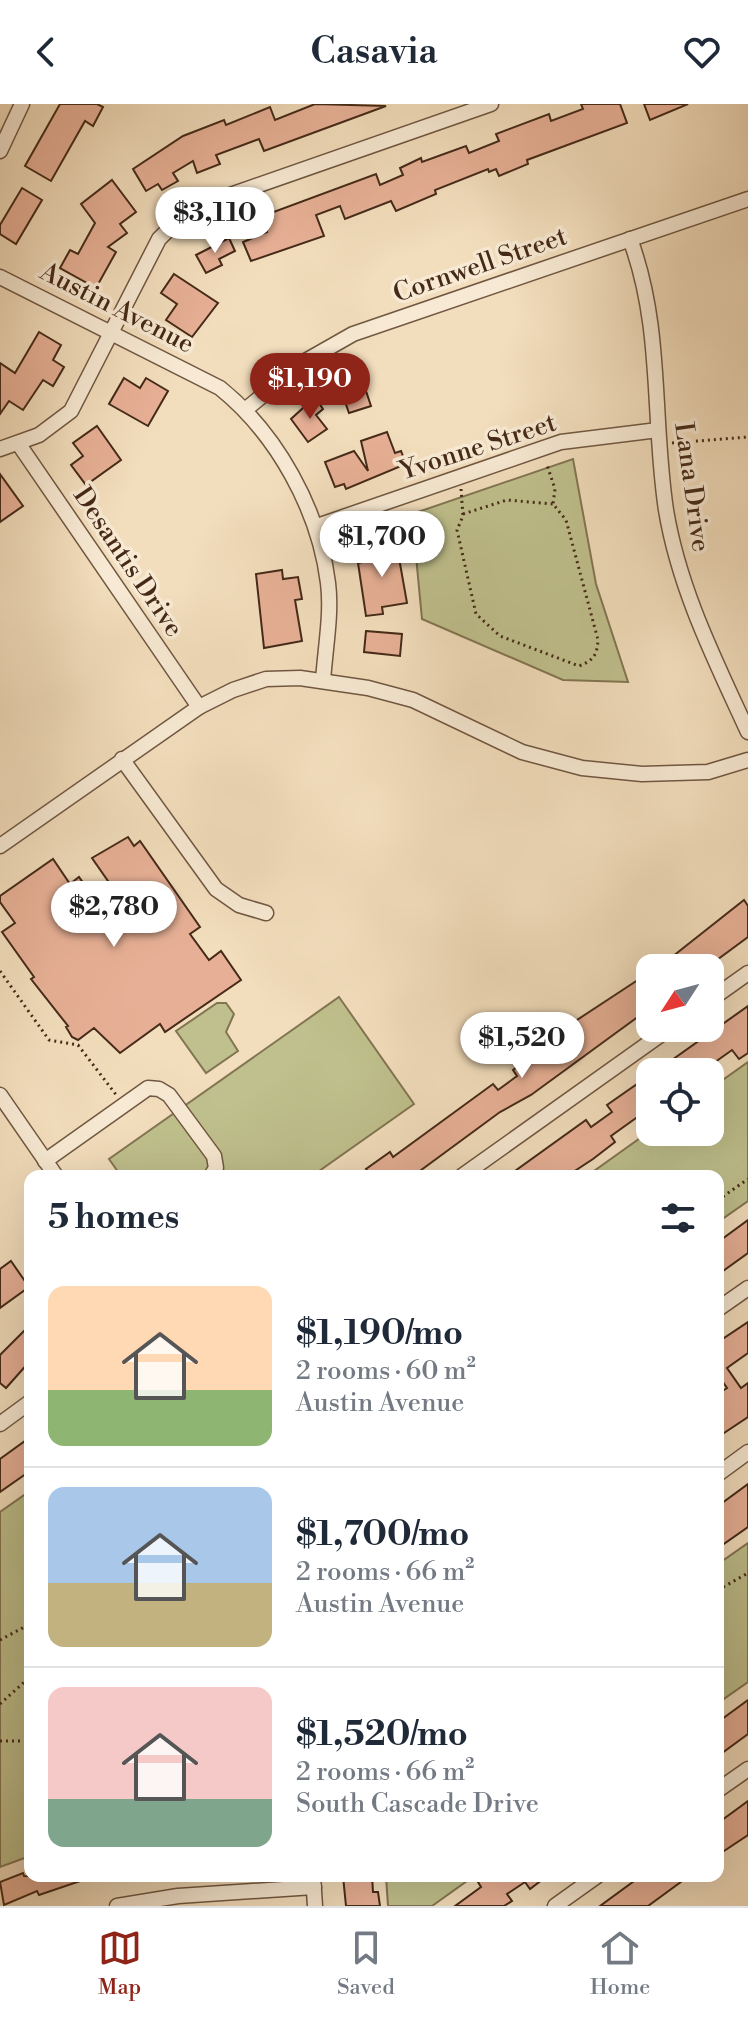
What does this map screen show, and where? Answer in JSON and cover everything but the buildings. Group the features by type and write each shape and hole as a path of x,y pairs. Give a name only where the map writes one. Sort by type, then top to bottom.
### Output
{"street":[{"path":"0,151 22,104"},
{"path":"0,449 39,435 71,411 159,239 189,212 491,104"},
{"name":"Cornwell Street","path":"245,410 302,363 353,334 748,199"},
{"name":"Lana Drive","path":"630,239 649,296 659,437 672,545 685,586 748,732"},
{"name":"Austin Avenue","path":"0,277 220,388 245,410 282,461 317,526 329,585 323,681"},
{"name":"Yvonne Street","path":"317,526 561,442 659,437"},
{"name":"Desantis Drive","path":"18,443 199,707"},
{"path":"0,846 199,707 233,690 266,679 323,681 413,700 522,752 582,768 642,774 708,772 748,760"},
{"path":"122,759 216,889 239,905 266,913"},
{"path":"724,990 748,973"},
{"path":"470,1170 650,1042"},
{"path":"45,1161 148,1088 159,1089 169,1095 214,1156 215,1170"},
{"path":"0,1095 52,1170"},
{"path":"724,1305 748,1288"},
{"path":"0,1424 24,1406"},
{"path":"724,1470 748,1452"},
{"path":"724,1786 748,1769"},
{"path":"117,1906 178,1901 313,1882 315,1906"},
{"path":"555,1906 589,1882"}],"path":[{"path":"659,437 748,437"},
{"path":"547,465 555,489 553,504"},
{"path":"457,478 464,499 457,530 476,614 500,636 579,666 591,661 597,653 598,640 566,520 553,504 507,500 463,514"},
{"path":"0,971 49,1040 78,1045 124,1105"},
{"path":"724,1196 748,1179"},
{"path":"724,1587 748,1573"},
{"path":"0,1640 24,1627"},
{"path":"0,1704 24,1682"},
{"path":"0,1741 24,1741"}],"green space":[{"path":"573,459 596,584 628,682 563,680 422,619 412,514"},
{"path":"339,997 414,1104 320,1170 117,1170 109,1159"},
{"path":"217,1003 226,1003 234,1014 226,1032 238,1051 206,1073 176,1031"},
{"path":"748,1062 748,1201 724,1218 724,1170 595,1170 636,1141 636,1146 724,1146 724,1079"},
{"path":"24,1495 24,1858 0,1867 0,1512"},
{"path":"748,1543 748,1682 724,1699 724,1560"},
{"path":"386,1882 466,1882 432,1906 388,1906"}]}
